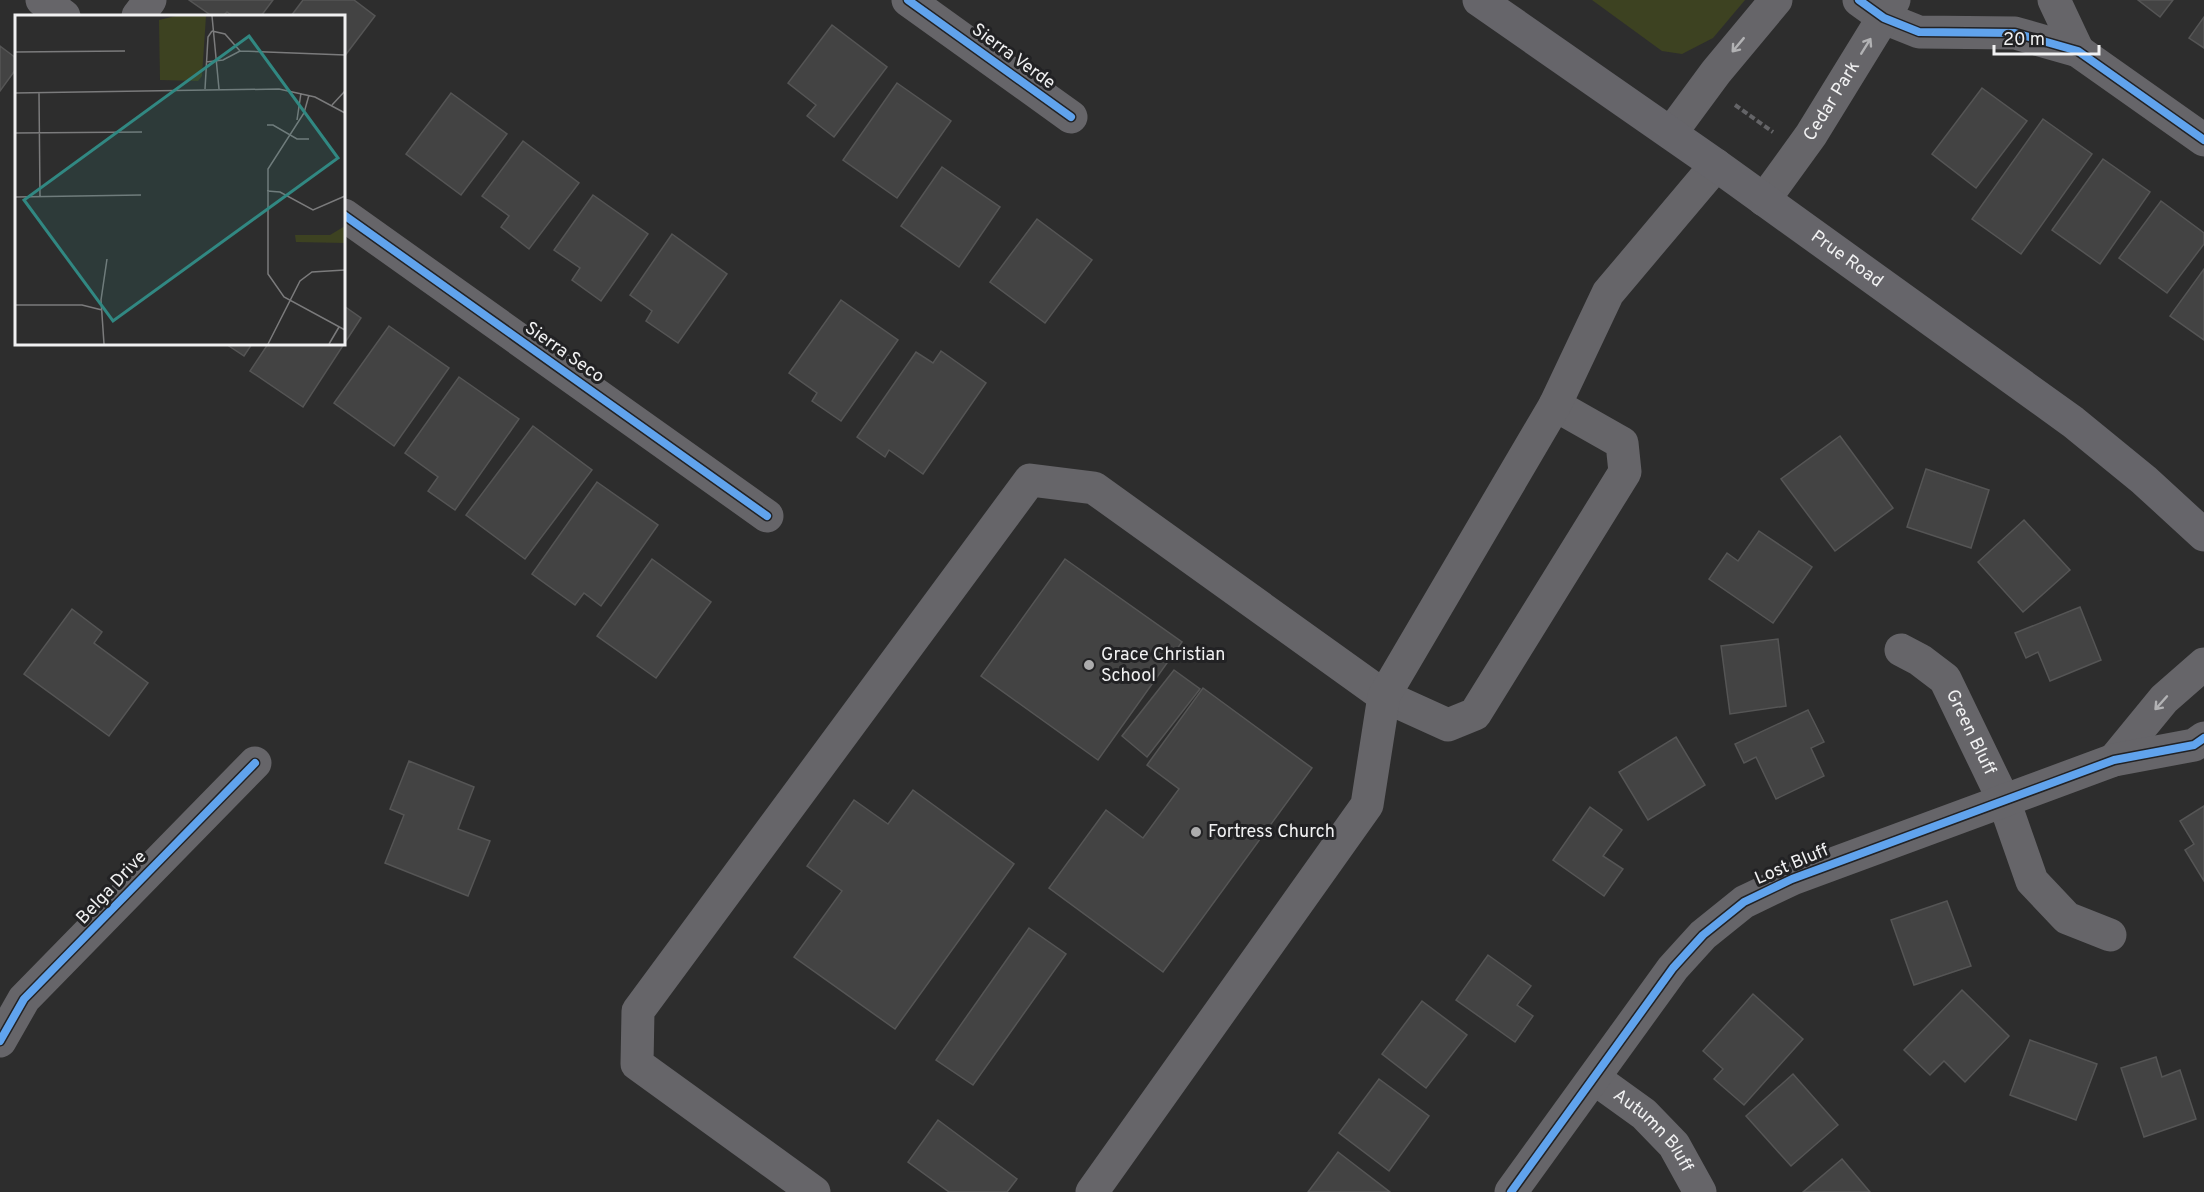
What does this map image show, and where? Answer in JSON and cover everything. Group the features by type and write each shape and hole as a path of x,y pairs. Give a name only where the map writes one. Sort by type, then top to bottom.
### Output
{"main road":[{"name":"Prue Road","path":"1479,0 1716,165 2073,423 2144,480 2204,535"}],"street":[{"path":"42,0 63,15"},
{"path":"139,15 150,0"},
{"name":"Sierra Verde","path":"908,0 1071,117"},
{"path":"1671,133 1716,72 1776,0"},
{"path":"2054,0 2078,51"},
{"path":"1879,6 1919,32 2015,33 2078,51 2204,140"},
{"name":"Cedar Park","path":"1764,200 1811,135 1879,6"},
{"path":"1092,1192 1367,804 1384,696 1555,405 1608,293 1716,165"},
{"name":"Sierra Seco","path":"345,216 767,516"},
{"path":"814,1192 637,1064 638,1011 1030,480 1094,488 1384,696 1448,725 1475,714 1625,472 1622,443 1555,405"},
{"name":"Green Bluff","path":"1900,650 1920,660 1945,679 2004,801 2032,881 2067,918 2110,935"},
{"path":"2114,760 2164,699 2204,664"},
{"name":"Lost Bluff","path":"1511,1192 1673,969 1703,935 1744,902 1792,879 2114,760 2194,745 2204,738"},
{"name":"Belga Drive","path":"0,1041 24,999 255,763"},
{"name":"Autumn Bluff","path":"1594,1078 1644,1114 1674,1145 1700,1192"}],"path":[{"path":"1727,100 1778,135"}],"green space":[{"path":"1592,0 1745,0 1713,38 1682,54 1662,51"}],"building":[{"path":"189,0 273,0 262,15 232,15 227,12 224,15 211,15"},
{"path":"303,0 354,0 375,16 345,56 345,15 292,15"},
{"path":"2138,0 2173,0 2160,17"},
{"path":"2204,17 2204,48 2189,38"},
{"path":"832,25 887,67 834,137 807,116 816,105 788,83"},
{"path":"0,46 15,57 15,70 0,91"},
{"path":"897,83 951,121 897,198 843,160"},
{"path":"1982,88 2027,121 1976,188 1932,154"},
{"path":"451,93 507,134 461,195 406,154"},
{"path":"2043,119 2092,154 2021,254 1972,219"},
{"path":"523,141 579,183 529,249 501,227 509,216 482,196"},
{"path":"2103,159 2150,192 2100,264 2052,230"},
{"path":"942,167 1000,207 959,267 901,226"},
{"path":"593,195 648,234 601,301 572,280 580,268 554,250"},
{"path":"2161,201 2204,233 2204,244 2167,293 2119,258"},
{"path":"1037,219 1092,260 1045,323 990,282"},
{"path":"672,234 727,274 678,343 646,321 652,311 630,295"},
{"path":"2204,269 2204,340 2170,316"},
{"path":"841,300 898,340 841,421 812,401 817,393 789,373"},
{"path":"345,307 361,318 345,343"},
{"path":"389,326 449,368 394,446 334,403"},
{"path":"228,345 251,345 244,356"},
{"path":"267,345 343,345 303,407 250,371"},
{"path":"941,351 986,383 923,474 889,450 885,457 857,437 916,352 933,363"},
{"path":"459,377 519,419 455,510 428,491 438,477 405,453"},
{"path":"533,426 592,470 525,559 466,515"},
{"path":"1840,436 1893,508 1835,551 1781,479"},
{"path":"1926,469 1989,490 1971,548 1907,527"},
{"path":"597,482 658,525 601,606 584,593 575,605 532,574"},
{"path":"2024,520 2070,570 2023,612 1978,562"},
{"path":"1759,531 1812,567 1773,623 1709,579 1727,553 1738,561"},
{"path":"652,559 711,602 656,678 597,636"},
{"path":"1065,559 1182,642 1098,760 981,676"},
{"path":"2080,607 2101,660 2050,681 2038,652 2026,658 2015,633"},
{"path":"72,609 102,632 94,643 148,683 109,736 24,674"},
{"path":"1778,639 1786,706 1730,714 1721,646"},
{"path":"1174,670 1200,689 1147,757 1122,736"},
{"path":"1203,688 1312,768 1163,972 1049,888 1106,810 1143,838 1179,789 1147,765"},
{"path":"1808,710 1824,742 1811,748 1824,776 1776,799 1756,757 1744,763 1735,744"},
{"path":"1676,737 1705,785 1648,820 1619,772"},
{"path":"409,761 474,787 458,829 490,841 468,896 385,863 404,815 390,809"},
{"path":"913,790 1014,864 895,1029 794,957 842,891 807,866 854,800 888,824"},
{"path":"2204,806 2204,881 2185,850 2194,844 2180,821"},
{"path":"1590,807 1622,830 1603,856 1623,869 1604,896 1553,860"},
{"path":"1947,901 1971,966 1914,985 1891,920"},
{"path":"1029,928 1066,954 973,1085 936,1060"},
{"path":"1488,955 1531,986 1517,1005 1533,1016 1515,1042 1456,1000"},
{"path":"1962,990 2009,1036 1965,1082 1944,1061 1930,1075 1904,1050"},
{"path":"1753,994 1803,1039 1744,1105 1714,1079 1723,1069 1703,1051"},
{"path":"1422,1001 1467,1035 1426,1088 1382,1054"},
{"path":"2030,1040 2097,1064 2076,1120 2010,1095"},
{"path":"2156,1057 2162,1077 2180,1070 2196,1119 2144,1137 2121,1068"},
{"path":"1793,1074 1838,1125 1791,1166 1746,1116"},
{"path":"1379,1079 1429,1116 1389,1171 1339,1133"},
{"path":"938,1120 1017,1179 1007,1192 949,1192 908,1162"},
{"path":"1338,1152 1390,1192 1308,1192"},
{"path":"1842,1159 1870,1192 1803,1192"}],"cycle path":[{"path":"908,0 1071,117"},
{"path":"1859,0 1884,18 1919,32 2015,33 2078,51 2204,140"},
{"path":"345,216 767,516"},
{"path":"1511,1192 1673,968 1703,935 1744,902 1792,879 2114,760 2194,745 2204,738"},
{"path":"0,1041 24,999 255,763"}],"place":[{"name":"Grace Christian School","path":"1089,665"},
{"name":"Fortress Church","path":"1196,832"}]}
